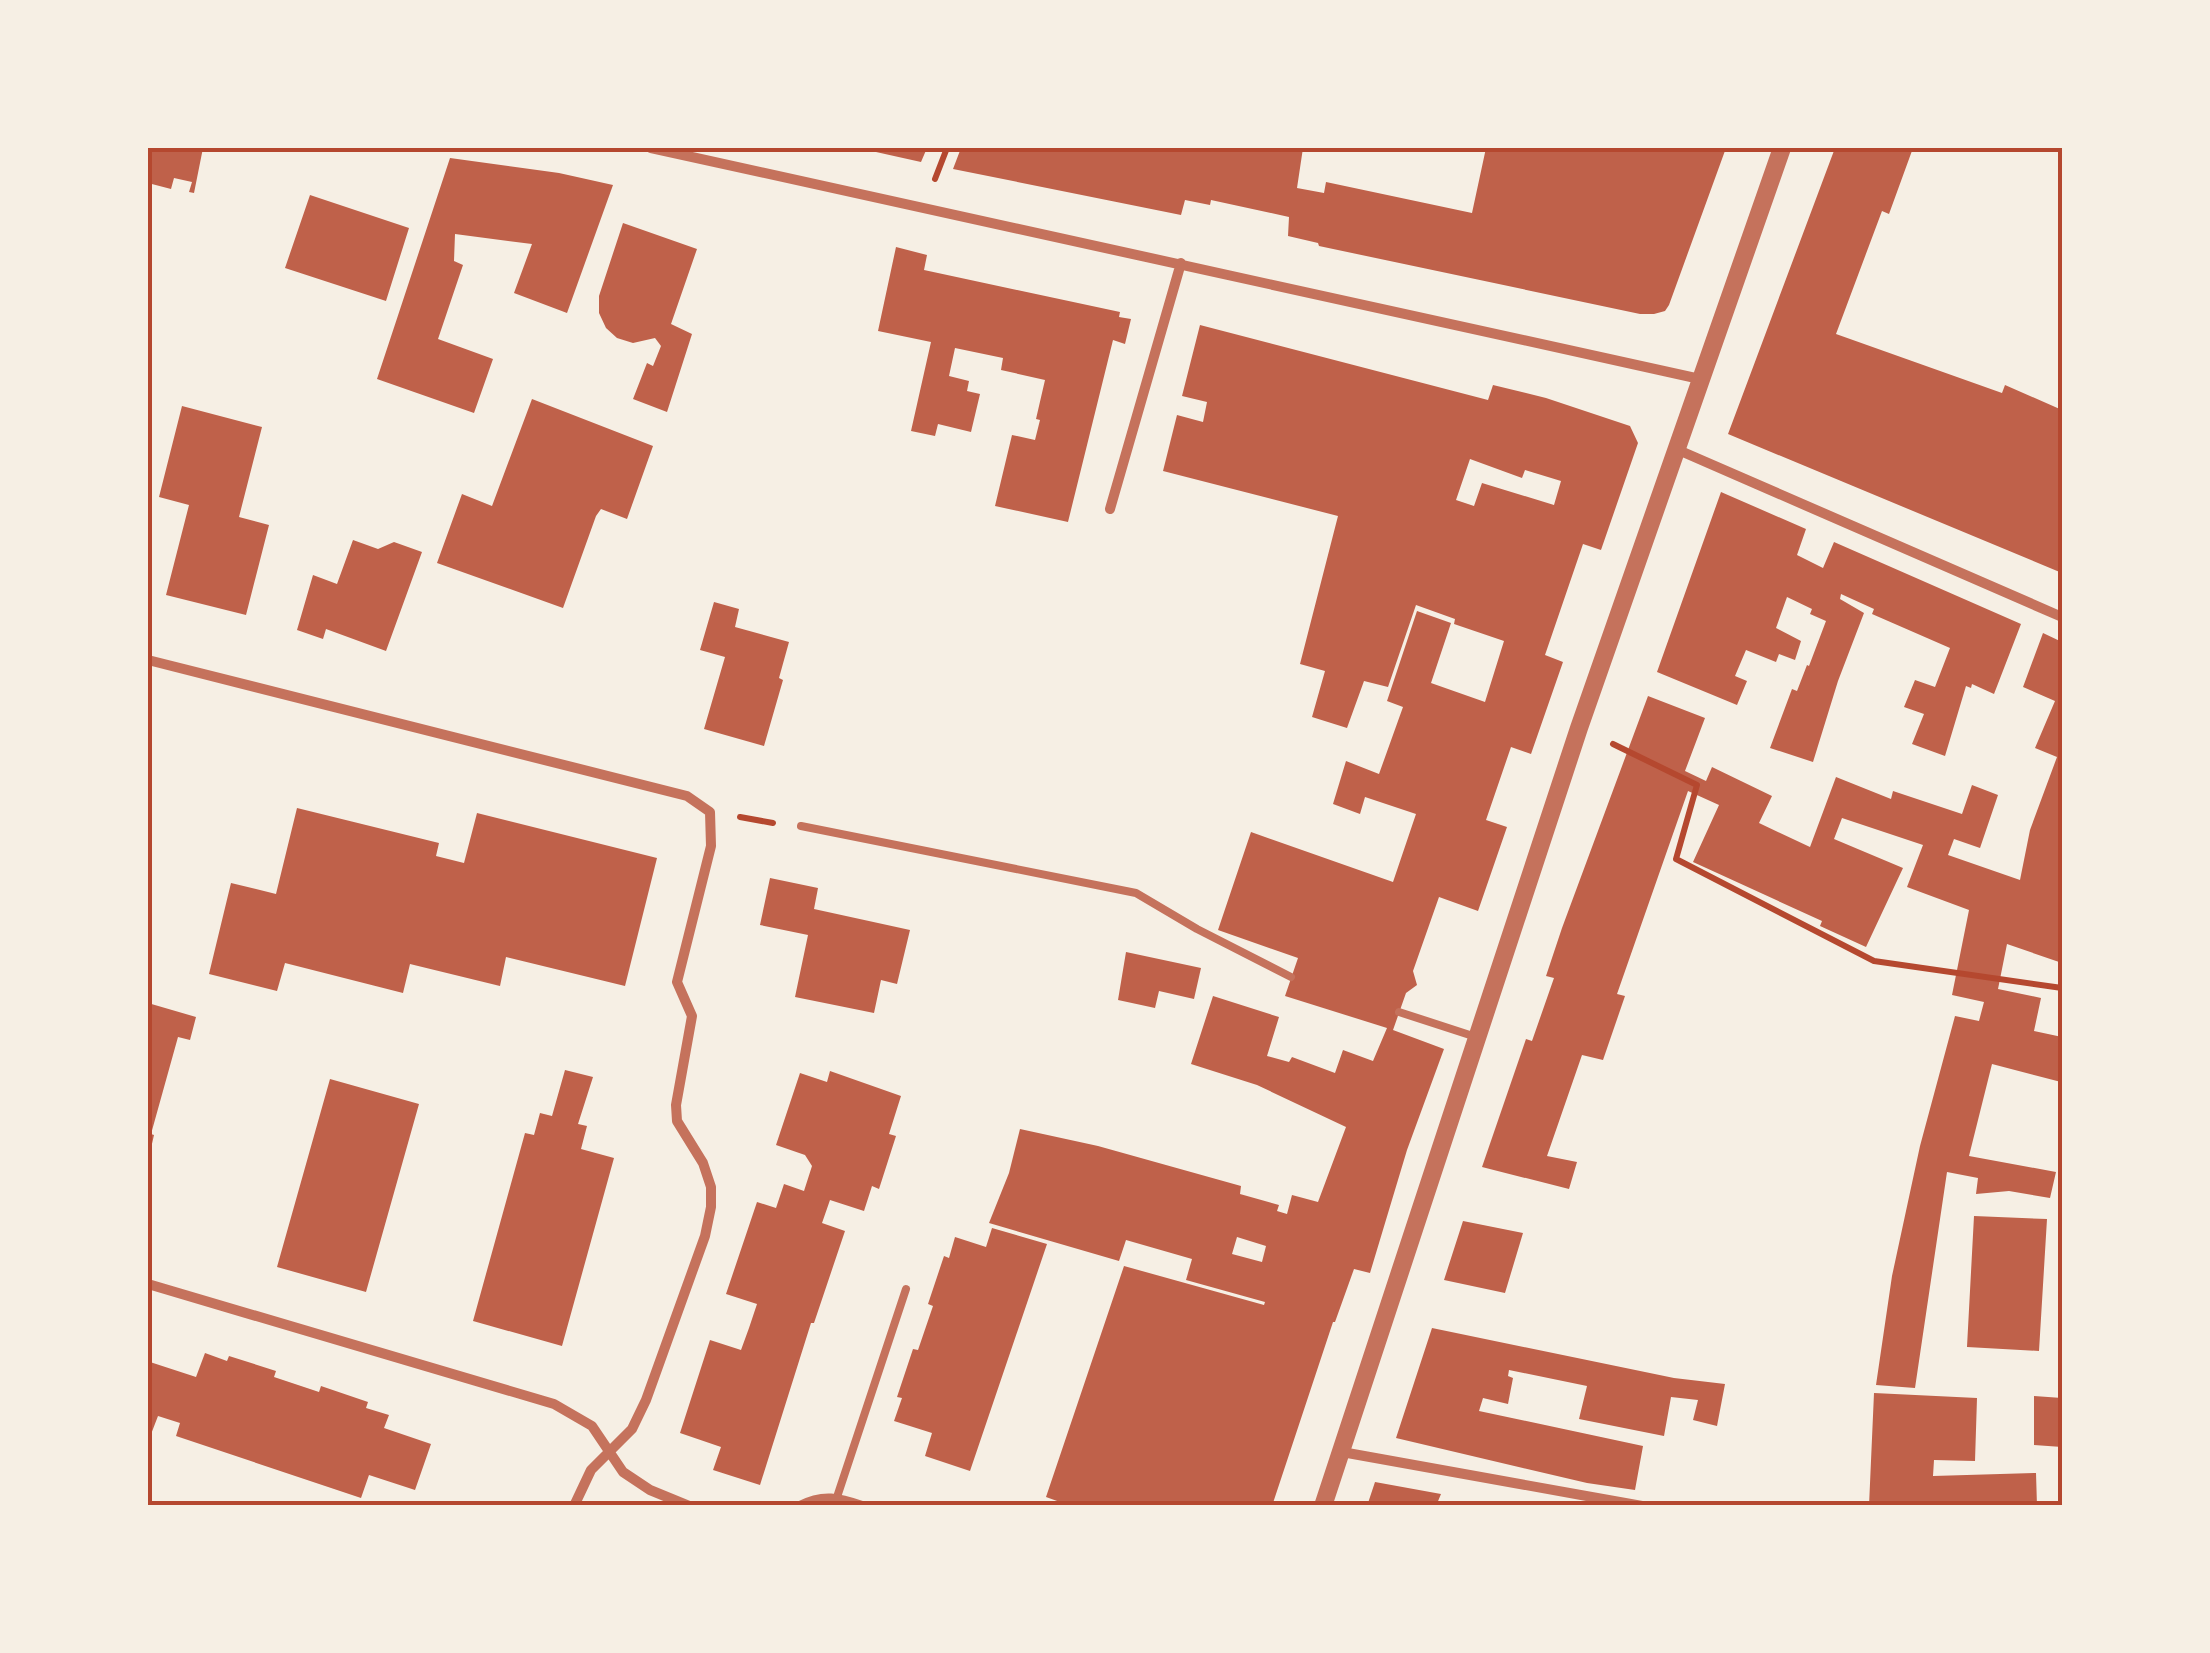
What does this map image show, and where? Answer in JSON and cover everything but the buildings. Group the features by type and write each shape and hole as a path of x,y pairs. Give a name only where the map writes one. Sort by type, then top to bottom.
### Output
{"street":[{"path":"651,148 1700,379"},
{"path":"1323,1506 1580,728 1782,148"},
{"path":"1110,510 1181,264"},
{"path":"1676,450 2062,616"},
{"path":"148,660 687,796 710,812 712,846 677,982 692,1016 676,1105 677,1122 703,1163 711,1187 711,1207 705,1236 646,1400 632,1429 591,1470 574,1506"},
{"path":"148,1284 554,1404 592,1426 612,1450 623,1472 650,1490 690,1506"},
{"path":"1342,1452 1642,1506"},
{"path":"800,1506 814,1498 837,1497 862,1506"}],"lane":[{"path":"801,826 1136,892 1291,976"},
{"path":"1399,1012 1480,1038"},
{"path":"837,1497 906,1288"}],"path":[{"path":"1580,728 1697,785 1676,858 1874,961 2062,988"}]}
